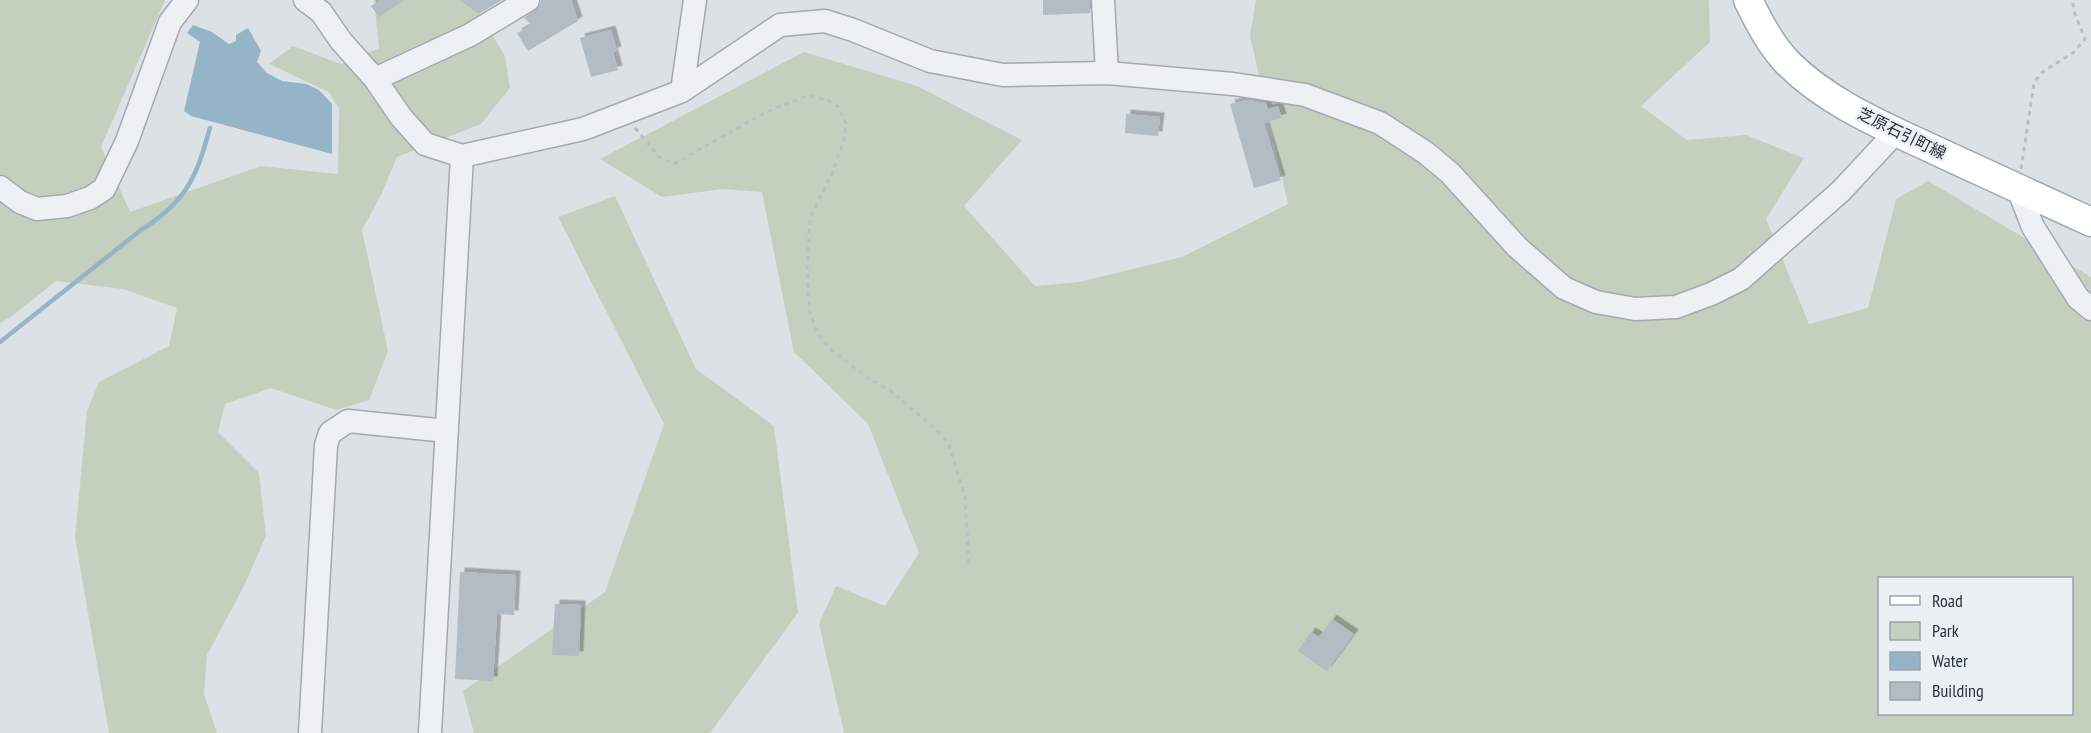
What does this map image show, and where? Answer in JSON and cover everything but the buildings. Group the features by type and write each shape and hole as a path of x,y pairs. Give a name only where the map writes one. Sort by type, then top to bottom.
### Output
{"main road":[{"name":"芝原石引町線","path":"1748,0 1764,32 1788,62 1816,86 1857,112 1896,132 2091,222"}],"street":[{"path":"0,188 20,202 37,209 67,207 90,198 104,189 127,141 170,22 188,0"},
{"path":"305,0 321,12 341,41 375,79 401,117 425,144 462,156 583,129 682,91 780,25 825,21 930,61 1003,75 1107,73 1233,84 1305,95 1380,123 1426,153 1450,173 1517,247 1564,288 1596,302 1635,309 1676,307 1711,294 1741,279 1841,191 1896,132"},
{"path":"375,79 470,34 528,0"},
{"path":"682,91 695,0"},
{"path":"1103,0 1107,73"},
{"path":"430,733 462,156"},
{"path":"2018,189 2033,226 2078,298 2091,309"},
{"path":"310,733 326,445 330,433 348,421 447,431"}],"path":[{"path":"2018,189 2034,83 2041,73 2074,52 2085,39 2072,0"},
{"path":"623,114 658,157 674,164 766,112 807,96 825,99 838,105 846,123 844,140 833,171 810,218 807,270 810,313 818,334 831,350 868,378 891,391 937,430 949,445 965,497 969,566"}],"green space":[{"path":"0,0 165,0 101,147 130,212 261,166 338,174 339,109 329,92 269,64 293,46 341,64 379,48 374,0 471,0 505,56 510,88 481,124 397,157 381,195 362,230 388,351 369,400 336,410 271,388 225,404 218,432 259,473 266,536 244,586 207,655 204,694 217,733 109,733 75,538 87,411 99,382 169,346 177,308 123,289 56,281 11,317 0,323"},
{"path":"1256,0 1709,0 1710,42 1641,106 1687,140 1746,135 1804,158 1766,219 1809,324 1868,308 1896,199 1928,181 2091,277 2091,733 844,733 819,624 836,586 885,606 919,553 868,424 794,352 762,192 723,189 662,197 600,159 804,52 917,86 1022,140 964,206 1035,286 1079,282 1182,257 1288,204 1250,36"},
{"path":"615,196 696,369 774,426 798,613 710,733 474,733 463,691 605,592 664,424 558,217"}],"water":[{"path":"193,25 212,32 229,44 236,41 236,35 248,28 261,51 257,62 267,73 282,81 306,84 319,90 332,104 332,154 191,116 184,111 200,42 187,33"}],"waterway":[{"path":"0,342 171,207 193,177 210,128"}]}
